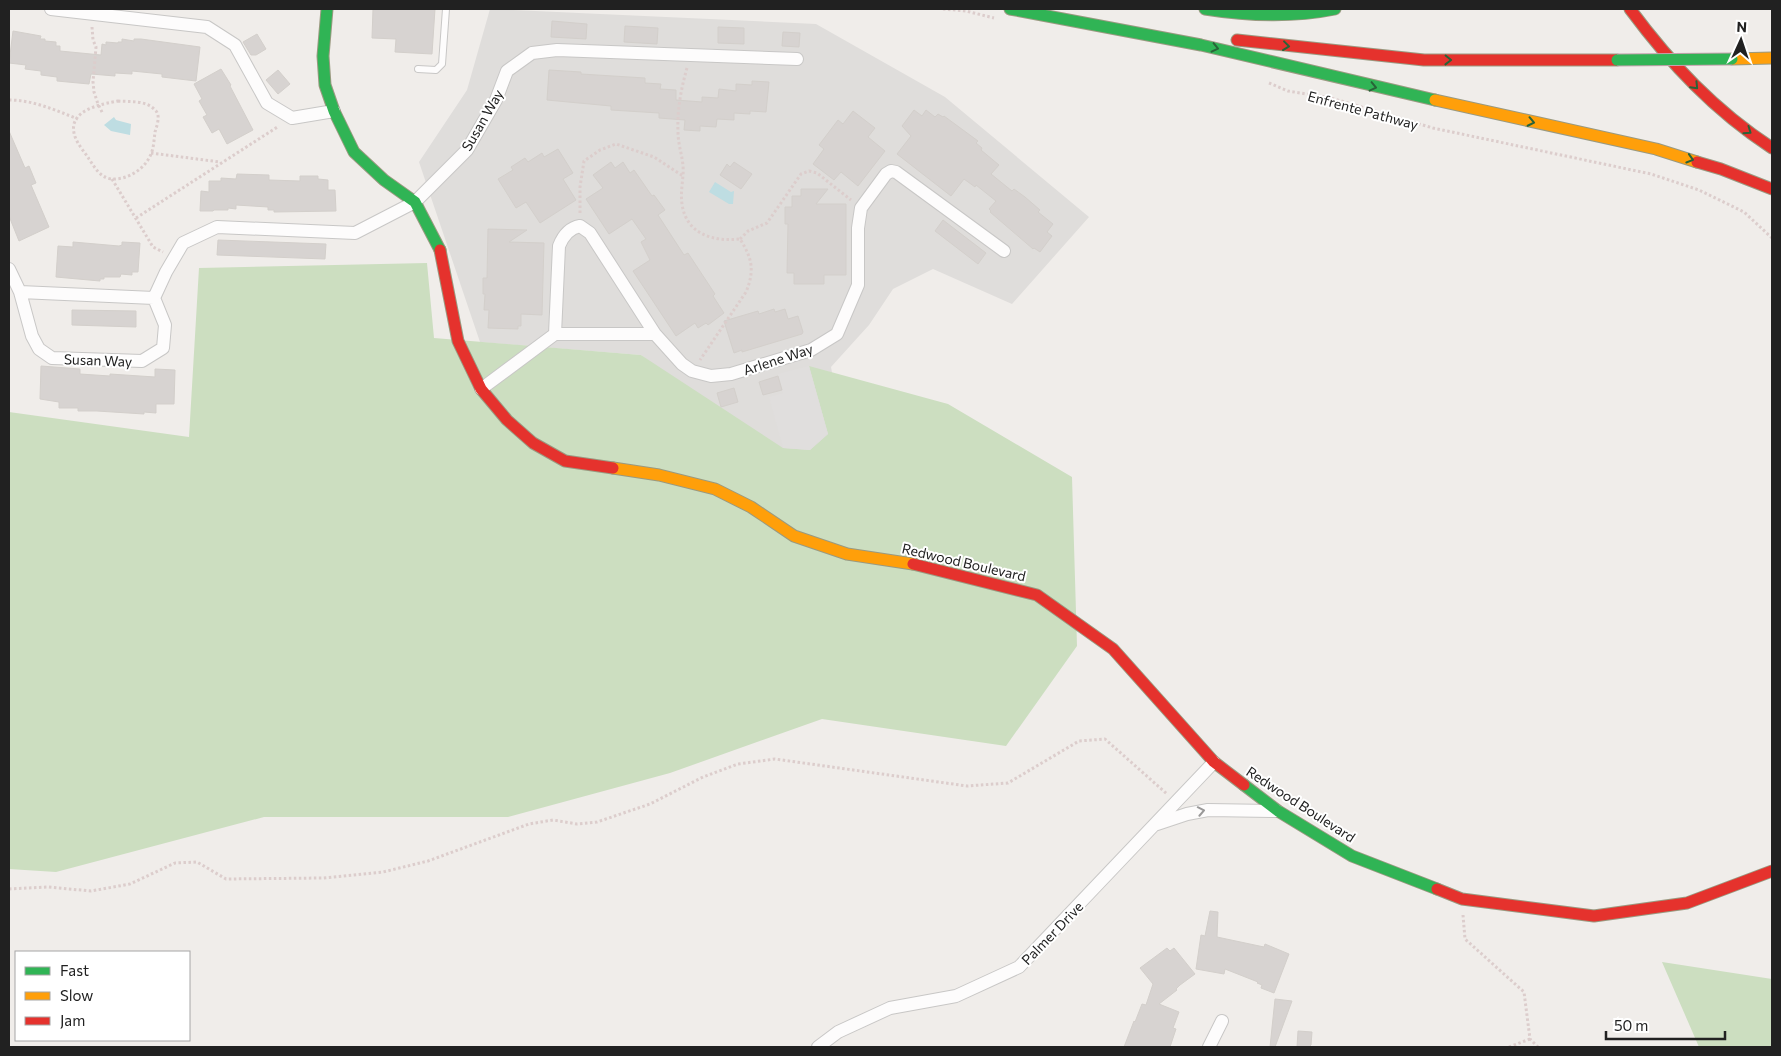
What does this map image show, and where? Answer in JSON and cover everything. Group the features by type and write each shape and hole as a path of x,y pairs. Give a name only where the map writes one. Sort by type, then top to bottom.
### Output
{"main road":[{"name":"Redwood Boulevard","path":"327,9 323,56 325,85 334,111 354,152 384,180 414,202 440,250 458,341 481,389 507,420 533,443 565,461 659,475 715,489 751,507 794,536 847,554 923,566 1038,595 1113,649 1214,762 1278,811 1352,856 1462,899 1594,916 1687,903 1772,871"},
{"path":"1010,9 1201,45 1415,96 1656,149 1721,169 1772,189"},
{"path":"1205,9 1246,15 1281,17 1335,9"},
{"path":"1630,9 1663,51 1706,98 1735,123 1772,148"},
{"path":"1064,18 1394,58 1449,61 1772,58"}],"street":[{"path":"51,9 207,27 235,45 266,103 292,118 334,111"},
{"name":"Susan Way","path":"9,269 20,292 32,336 39,348 52,358 142,361 163,348 165,325 154,298 183,243 217,227 354,233 414,202 467,150 496,100 507,71 532,53 557,50 798,60"},
{"name":"Arlene Way","path":"580,226 590,233 655,334 682,364 692,371 711,376 731,374 811,350 837,334 858,285 858,228 861,208 886,174 891,171 896,172 1004,252"},
{"path":"555,334 559,246 563,236 570,230 580,226"},
{"path":"20,292 154,298"},
{"path":"481,389 555,334 655,334"},
{"name":"Palmer Drive","path":"818,1047 838,1032 890,1008 956,996 1019,967 1214,762"},
{"path":"1154,825 1187,814 1208,810 1278,811"},
{"path":"1209,1047 1222,1021"}],"lane":[{"path":"418,69 436,70 442,64 446,9"}],"path":[{"path":"943,9 966,11 1003,20"},
{"path":"93,40 96,47 93,82 98,104 103,114"},
{"path":"691,55 681,89 678,132 683,165 682,204 685,216 690,224 707,237 719,240 740,239 748,231 767,223 801,174 809,171 817,173 861,208"},
{"name":"Enfrente Pathway","path":"1263,80 1288,91 1330,98 1433,128 1651,174 1699,190 1744,212 1772,238"},
{"path":"9,100 23,100 38,104 78,119"},
{"path":"118,101 134,102 144,104 155,110 158,117 151,154 138,171 129,176 112,179 98,173 78,142 74,132 78,119 91,107 98,104 118,101"},
{"path":"136,218 292,118"},
{"path":"580,226 580,187 584,161 600,150 616,144 654,157 682,176"},
{"path":"151,154 222,162"},
{"path":"112,179 154,247 174,259"},
{"path":"703,356 746,292 750,282 752,270 750,258 740,239"},
{"path":"9,889 48,887 91,891 130,884 175,863 197,862 226,879 323,878 383,872 428,861 529,824 553,820 577,824 596,822 650,804 703,777 738,764 774,759 967,786 1008,782 1079,741 1105,739 1176,802"},
{"path":"1462,899 1464,939 1524,992 1530,1039 1538,1047"},
{"path":"1509,1047 1530,1039"}],"shaded area":[{"path":"490,9 816,24 945,97 1089,217 1012,304 933,269 893,289 869,325 831,367 845,442 778,459 641,355 480,342 419,162 467,90"},
{"path":"809,366 828,434 810,450 783,448 769,397 783,393 778,374"}],"green space":[{"path":"427,263 434,338 641,355 783,448 810,450 828,434 809,366 948,404 1072,477 1077,646 1006,746 822,719 670,773 508,817 264,817 56,872 9,869 9,412 189,437 199,268"},
{"path":"1662,962 1772,979 1772,1047 1699,1047"}],"water":[{"path":"114,117 116,120 131,124 130,135 111,131 104,125"},
{"path":"715,182 731,192 734,191 733,204 729,204 709,192"}],"building":[{"path":"373,9 435,9 432,54 395,52 396,39 372,38"},
{"path":"552,21 587,24 586,39 551,37"},
{"path":"625,26 658,28 657,44 624,42"},
{"path":"718,27 744,28 744,44 718,43"},
{"path":"13,31 41,36 40,39 45,39 45,41 56,42 56,46 60,46 60,51 101,55 102,44 106,45 106,42 122,42 122,39 134,41 134,39 141,39 200,47 196,81 162,77 162,74 132,71 132,74 115,73 115,76 91,74 89,84 57,81 57,77 41,75 41,71 25,69 26,65 9,63"},
{"path":"783,32 800,33 799,47 782,46"},
{"path":"257,34 266,49 256,55 251,55 243,42"},
{"path":"221,69 253,130 227,144 219,129 212,133 203,117 207,115 199,101 202,99 194,84"},
{"path":"278,70 290,84 278,94 266,80"},
{"path":"549,70 645,78 645,83 661,84 660,89 676,90 676,100 702,102 702,97 718,98 719,89 736,91 736,84 752,85 752,81 769,82 766,112 734,113 734,120 717,119 716,127 700,126 700,131 684,130 685,120 659,118 659,113 611,110 611,106 547,100"},
{"path":"914,110 922,116 926,110 935,117 938,114 944,116 978,141 976,143 982,148 981,150 999,165 991,174 1012,191 1014,189 1025,197 1040,210 1038,212 1053,224 1047,232 1052,236 1040,252 1033,249 990,212 989,209 996,201 976,185 975,187 964,179 951,196 897,154 911,136 902,126"},
{"path":"853,111 875,128 868,137 885,151 858,186 841,172 834,180 813,164 824,149 819,145 838,120 843,124"},
{"path":"9,131 25,168 29,166 36,183 31,185 49,227 19,241 9,216"},
{"path":"558,149 573,173 563,179 576,200 540,223 526,202 516,208 498,179 513,170 511,167 525,158 528,162 542,153 544,157"},
{"path":"611,162 615,168 623,162 630,173 634,170 652,196 654,195 665,210 658,215 684,255 688,253 715,294 713,296 724,313 708,325 706,323 698,328 695,323 676,336 633,271 650,260 641,242 646,239 632,219 609,234 586,199 603,188 593,175"},
{"path":"734,162 752,174 741,189 720,175 727,164 730,167"},
{"path":"237,174 269,175 269,180 300,181 300,176 318,176 318,179 328,180 328,190 335,190 336,211 274,212 274,210 268,210 268,207 236,205 236,209 200,211 201,191 209,192 209,181 221,181 221,178 236,179"},
{"path":"801,189 828,189 816,204 846,204 846,275 824,275 824,284 794,284 794,273 787,273 788,224 785,224 785,207 792,207 792,196 801,196"},
{"path":"943,220 986,253 978,264 935,231"},
{"path":"488,229 527,230 509,242 544,243 542,315 521,314 521,326 518,326 518,329 488,328 489,310 484,310 483,278 487,278"},
{"path":"218,240 326,244 325,259 217,255"},
{"path":"73,242 119,246 122,245 122,242 140,243 138,272 132,272 132,275 121,274 120,277 104,277 100,281 56,277 58,246 73,247"},
{"path":"774,309 775,312 785,309 788,319 798,316 802,334 734,353 724,321 758,311 759,314"},
{"path":"72,310 136,311 136,327 72,325"},
{"path":"41,366 80,369 80,374 110,376 110,374 155,377 155,369 175,370 174,404 156,404 156,413 144,412 144,414 78,411 78,408 59,408 59,402 40,399"},
{"path":"778,376 782,390 763,395 759,382"},
{"path":"734,388 738,402 721,407 717,393"},
{"path":"1210,911 1218,912 1217,937 1264,947 1265,944 1289,954 1274,993 1261,988 1262,985 1258,982 1225,969 1224,974 1196,969 1201,935 1205,936"},
{"path":"1167,948 1170,951 1174,948 1195,974 1159,1004 1179,1012 1173,1028 1176,1029 1170,1047 1124,1047 1142,1004 1146,1005 1153,984 1140,968"},
{"path":"1275,999 1292,1001 1275,1047 1270,1047"},
{"path":"1298,1031 1312,1032 1311,1045 1309,1047 1297,1047"}],"traffic: fast":[{"path":"327,9 323,56 325,85 334,111 354,152 384,180 415,202 440,250"},
{"path":"1010,9 1201,45 1435,100"},
{"path":"1205,9 1270,15 1302,14 1335,9"},
{"path":"1617,60 1732,59"},
{"path":"1244,785 1278,811 1352,856 1437,889"}],"traffic: slow":[{"path":"1732,59 1772,58"},
{"path":"1435,100 1656,149 1697,162"},
{"path":"613,468 659,475 715,489 751,507 794,536 847,554 913,564"}],"traffic: jam":[{"path":"1630,9 1661,49 1712,102 1772,148"},
{"path":"1237,40 1424,60 1617,60"},
{"path":"1697,162 1721,169 1772,189"},
{"path":"440,250 458,341 481,389 507,420 533,443 565,461 613,468"},
{"path":"913,564 1037,595 1113,649 1214,762 1244,785"},
{"path":"1437,889 1462,899 1594,916 1687,903 1772,871"}]}
